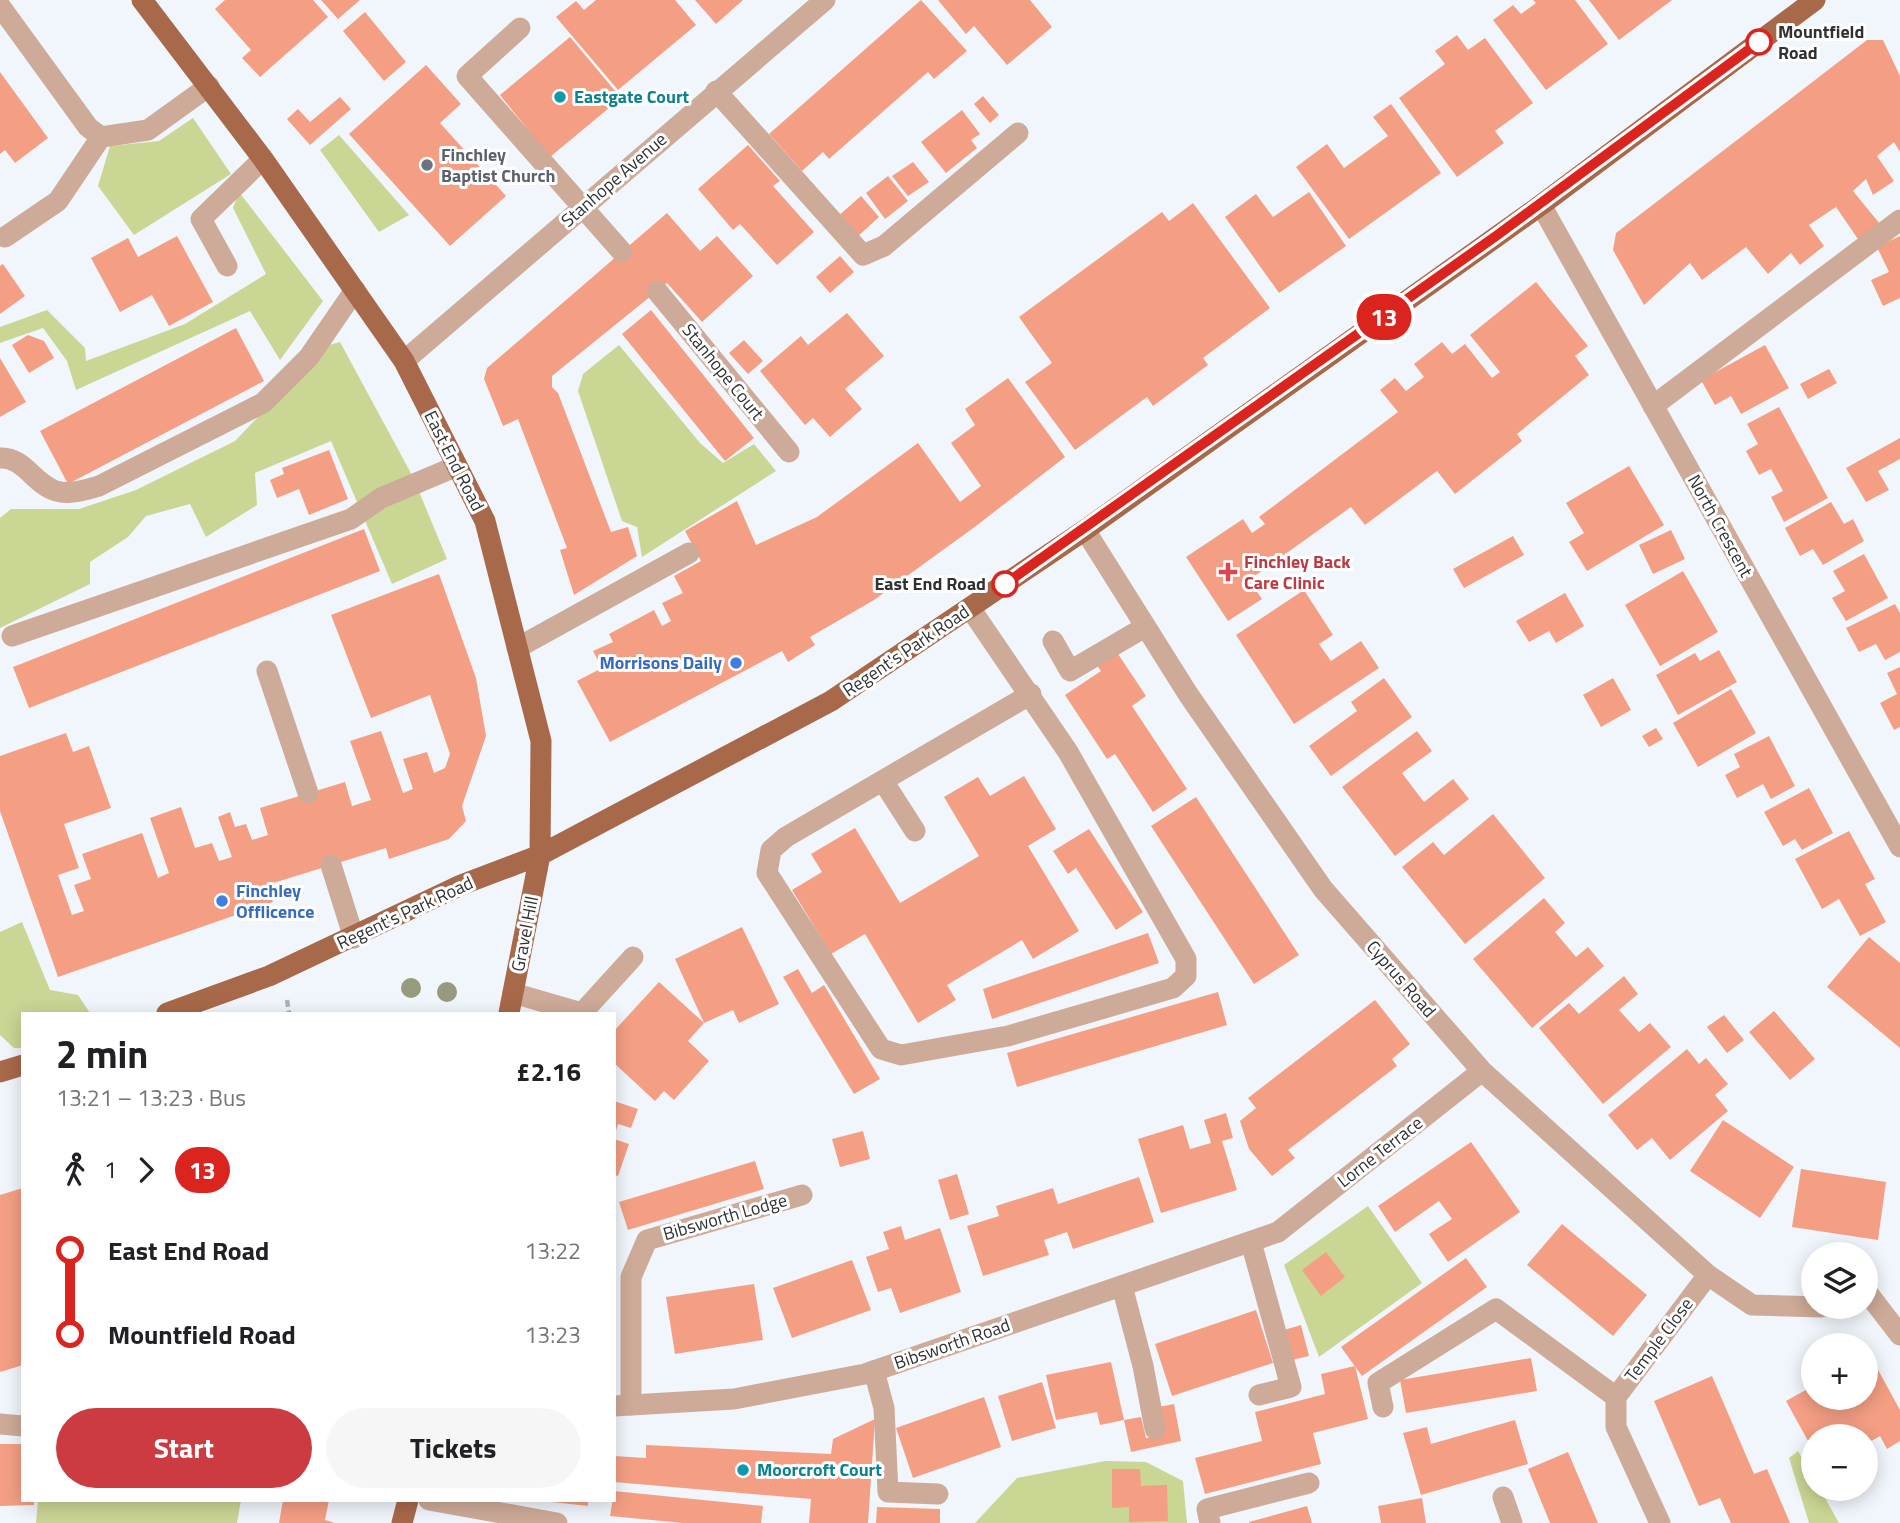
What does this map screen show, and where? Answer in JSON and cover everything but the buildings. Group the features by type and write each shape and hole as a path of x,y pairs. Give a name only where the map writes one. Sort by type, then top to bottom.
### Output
{"main road":[{"name":"East End Road","path":"142,0 263,159 404,361 485,521 541,741 540,855"},
{"name":"Regent's Park Road","path":"170,1012 269,976 461,885 540,855 831,701 1085,530 1541,205 1815,0"},
{"name":"Gravel Hill","path":"511,1003 540,855"},
{"path":"0,1072 21,1066"},
{"path":"402,1523 407,1502"}],"street":[{"name":"Stanhope Avenue","path":"404,361 825,0"},
{"path":"0,6 88,127 101,137 148,130 209,86"},
{"path":"520,28 467,76 622,252"},
{"path":"716,91 863,255 884,246 1018,133"},
{"path":"5,237 58,201 101,137"},
{"path":"227,266 201,219 263,159"},
{"name":"North Crescent","path":"1541,205 1900,848"},
{"path":"1653,406 1900,220"},
{"path":"0,458 22,465 54,491 74,493 99,486 263,403 309,357 355,290"},
{"name":"Stanhope Court","path":"657,291 789,452"},
{"path":"12,636 351,519 381,498 457,466"},
{"name":"Cyprus Road","path":"1085,530 1145,627 1323,889 1482,1071 1708,1275 1752,1305 1801,1306"},
{"path":"517,648 689,553"},
{"path":"970,608 1031,694 1068,752 1186,959 1186,976 1174,989 1008,1036 901,1055 881,1049 767,873 771,849 786,837 1031,694"},
{"path":"1053,641 1070,671 1145,627"},
{"path":"267,671 308,793"},
{"path":"883,781 915,831"},
{"path":"331,865 354,938"},
{"path":"583,1012 633,957"},
{"path":"511,1003 575,1012"},
{"name":"Lorne Terrace","path":"1278,1232 1482,1071"},
{"name":"Bibsworth Lodge","path":"622,1405 631,1277 647,1240 802,1195"},
{"name":"Bibsworth Road","path":"622,1405 734,1399 874,1371 1278,1232"},
{"path":"1251,1241 1291,1387 1259,1395"},
{"name":"Temple Close","path":"1660,1523 1616,1427 1616,1397 1708,1275"},
{"path":"1122,1286 1143,1366 1155,1429"},
{"path":"1878,1306 1900,1335"},
{"path":"1383,1407 1378,1382 1496,1309 1616,1397"},
{"path":"874,1371 884,1408 888,1492 938,1493"},
{"path":"0,1424 21,1426"},
{"path":"1210,1523 1207,1508 1309,1483"},
{"path":"1503,1497 1513,1523"},
{"path":"440,1502 557,1523"}],"green space":[{"path":"193,118 231,174 134,235 98,186 110,146 159,141"},
{"path":"339,135 409,215 379,232 320,150"},
{"path":"239,192 323,301 280,360 250,311 76,390 67,361 43,328 0,343 0,327 47,310 85,348 86,361 185,324 266,274 233,208"},
{"path":"340,342 413,477 447,559 392,584 331,441 255,473 257,505 206,537 190,504 146,516 128,537 90,562 90,584 0,628 0,518 11,509 79,509 136,490 235,441 326,346"},
{"path":"619,345 700,443 723,463 754,444 776,471 642,557 637,527 622,521 578,391 583,374"},
{"path":"22,922 50,990 78,995 89,1012 21,1012 21,1048 14,1048 0,1035 0,932"},
{"path":"1368,1206 1422,1283 1319,1357 1284,1265"},
{"path":"1798,1451 1801,1456 1801,1497 1789,1458"},
{"path":"1105,1461 1146,1462 1183,1481 1187,1523 975,1523 1017,1478"},
{"path":"1802,1501 1827,1501 1839,1523 1809,1523"},
{"path":"38,1502 241,1502 237,1523 36,1523"}],"bus line":[{"name":"13","path":"1005,584 1541,205 1759,42"}],"place":[{"name":"Mountfield Road","path":"1759,42"},
{"name":"Eastgate Court","path":"560,97"},
{"name":"Finchley Baptist Church","path":"427,165"},
{"name":"Finchley Back Care Clinic","path":"1228,572"},
{"name":"East End Road","path":"1005,584"},
{"name":"Morrisons Daily","path":"736,663"},
{"name":"Finchley Offlicence","path":"222,901"},
{"name":"Moorcroft Court","path":"743,1470"}]}
